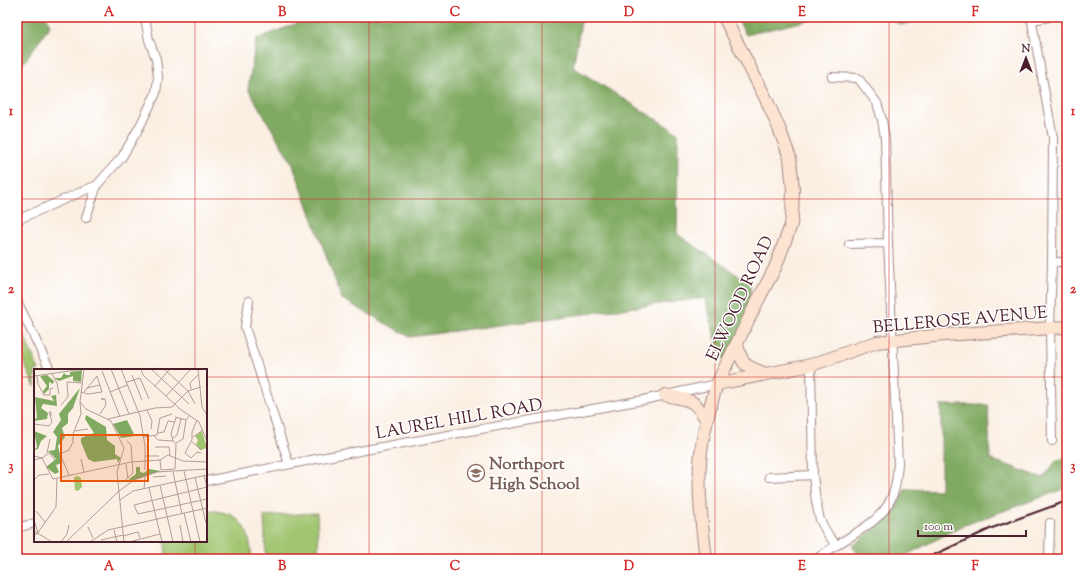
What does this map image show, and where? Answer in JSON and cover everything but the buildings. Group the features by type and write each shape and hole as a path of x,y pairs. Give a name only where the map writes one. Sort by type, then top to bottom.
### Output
{"main road":[{"name":"ELWOOD ROAD","path":"706,559 700,505 700,462 707,421 717,384 775,268 791,225 793,190 790,158 779,128 766,99 724,17"},
{"name":"BELLEROSE AVENUE","path":"717,384 811,365 864,346 892,340 1067,327"},
{"path":"737,344 740,358 748,367 766,374"},
{"path":"666,395 690,400 699,407 707,421"}],"street":[{"path":"86,218 97,185 122,157 150,107 156,93 158,77 156,59 149,40 146,23 147,17"},
{"path":"1049,17 1032,18 1053,138 1050,328 1052,441"},
{"path":"816,559 879,516 893,494 898,463 885,138 882,120 877,103 858,78 832,77"},
{"path":"17,220 97,185"},
{"path":"849,244 888,243"},
{"path":"1052,262 1067,262"},
{"path":"17,301 50,369"},
{"path":"249,301 245,326 289,464"},
{"path":"811,365 813,475 816,502 820,520 836,545"},
{"name":"LAUREL HILL ROAD","path":"207,481 289,464 643,400 717,384"},
{"path":"769,477 813,475"},
{"path":"17,528 34,523"},
{"path":"1048,559 1050,523"}],"green space":[{"path":"17,17 47,17 50,26 17,72"},
{"path":"314,17 582,17 573,67 678,133 677,234 751,284 746,333 731,355 730,373 718,348 705,298 410,337 342,299 293,165 248,89 256,39"},
{"path":"736,17 822,17 746,35"},
{"path":"884,17 930,17 902,25"},
{"path":"17,319 39,369 34,369 34,385 17,348"},
{"path":"941,405 988,405 990,459 1043,478 1057,460 1067,458 1067,488 962,526 899,559 862,559 852,546 893,514 905,489 941,490"},
{"path":"207,510 209,510 231,515 242,524 248,534 252,559 166,559 165,542 207,542"},
{"path":"317,513 319,559 266,559 264,516"}],"railway":[{"path":"925,559 992,528 1067,501"}],"place":[{"name":"Northport High School","path":"476,473"}]}
